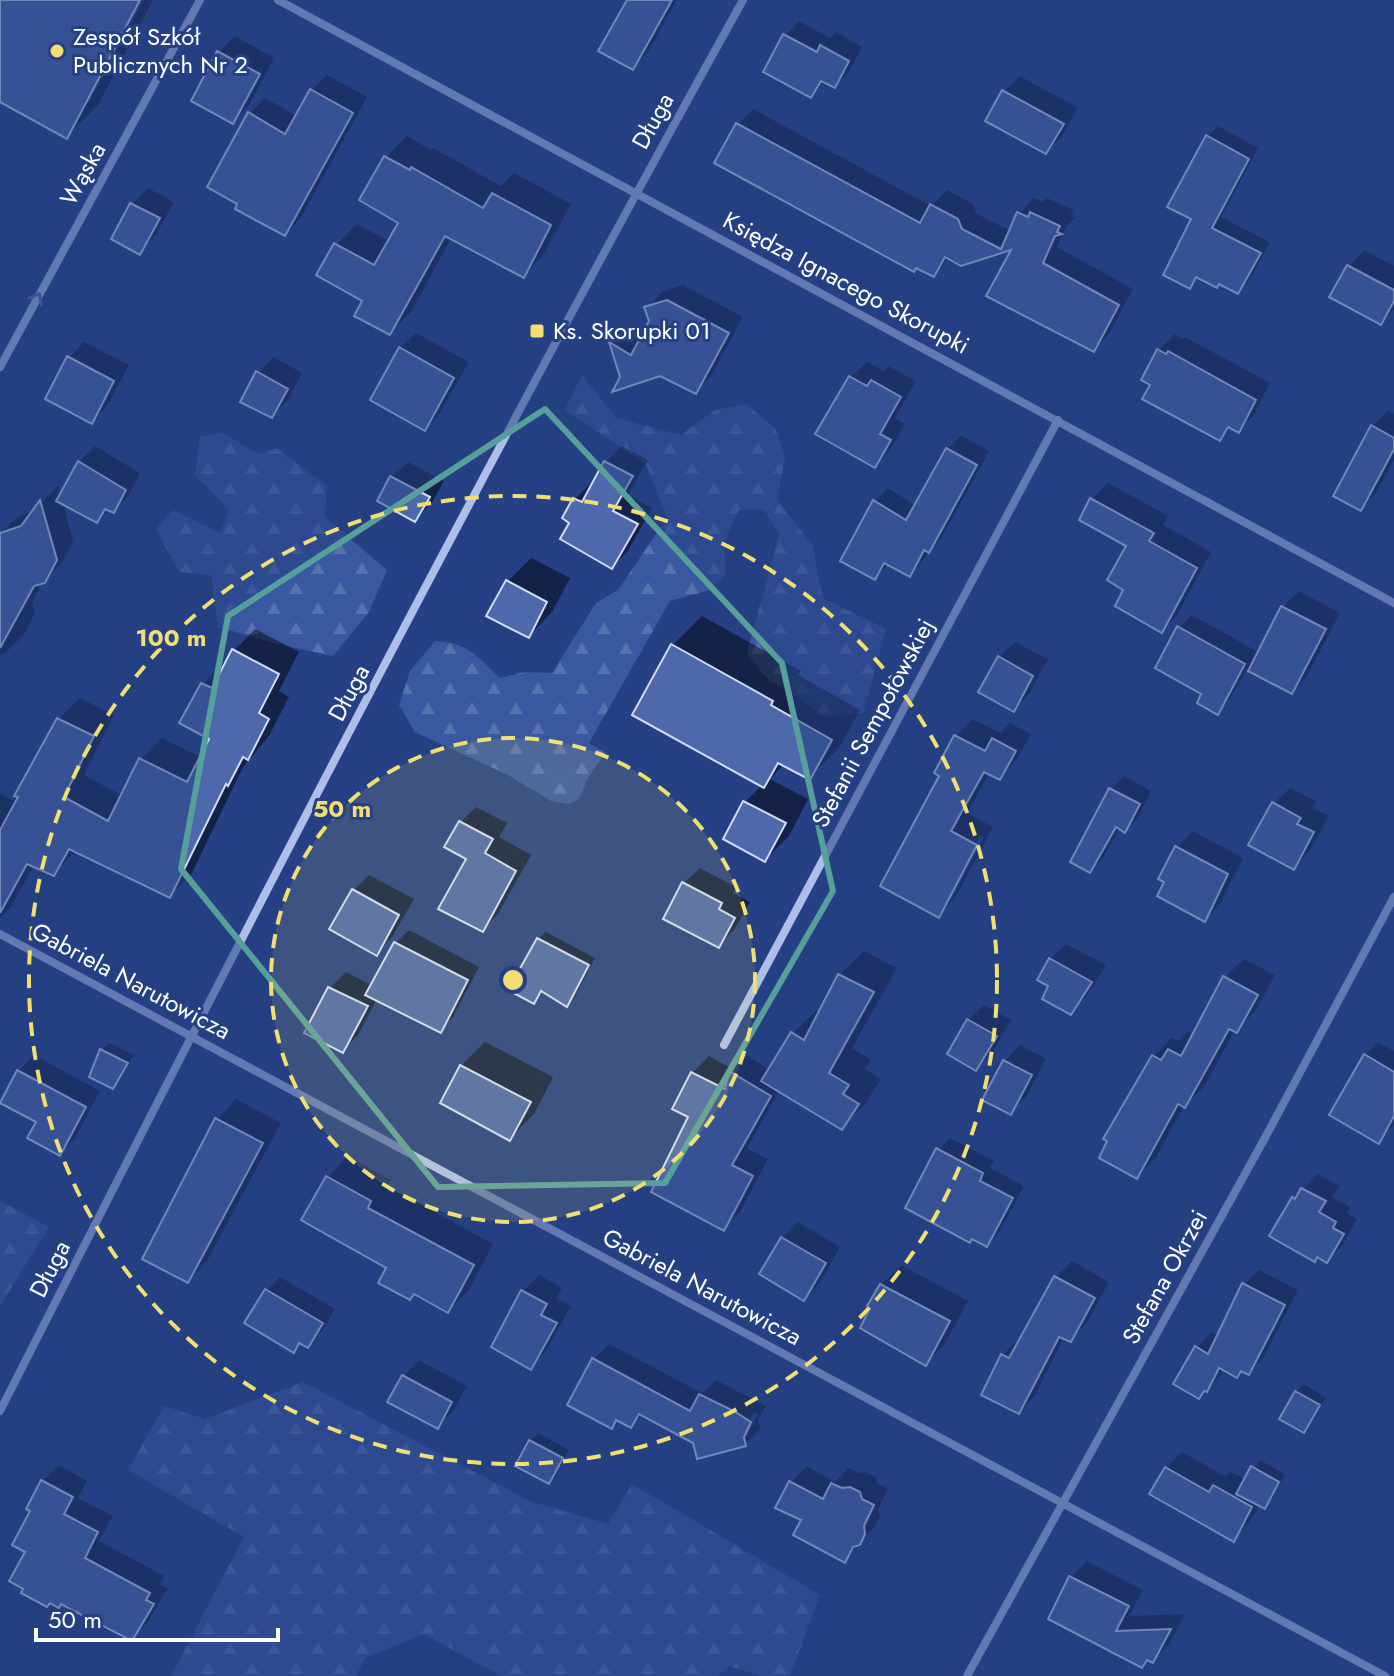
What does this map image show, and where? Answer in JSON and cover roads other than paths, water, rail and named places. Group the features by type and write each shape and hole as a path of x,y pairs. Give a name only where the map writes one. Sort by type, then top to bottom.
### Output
{"street":[{"name":"Wąska","path":"0,367 200,0"},
{"name":"Księdza Ignacego Skorupki","path":"278,0 1394,603"},
{"name":"Długa","path":"0,1411 191,1036 637,192 743,0"},
{"name":"Stefanii Sempołowskiej","path":"724,1045 1058,420"},
{"name":"Stefana Okrzei","path":"967,1676 1266,1136 1394,897"},
{"name":"Gabriela Narutowicza","path":"0,934 1385,1676"}],"place":[{"name":"Zespół Szkół Publicznych Nr 2","path":"57,51"},
{"name":"Ks. Skorupki 01","path":"537,331"}]}
